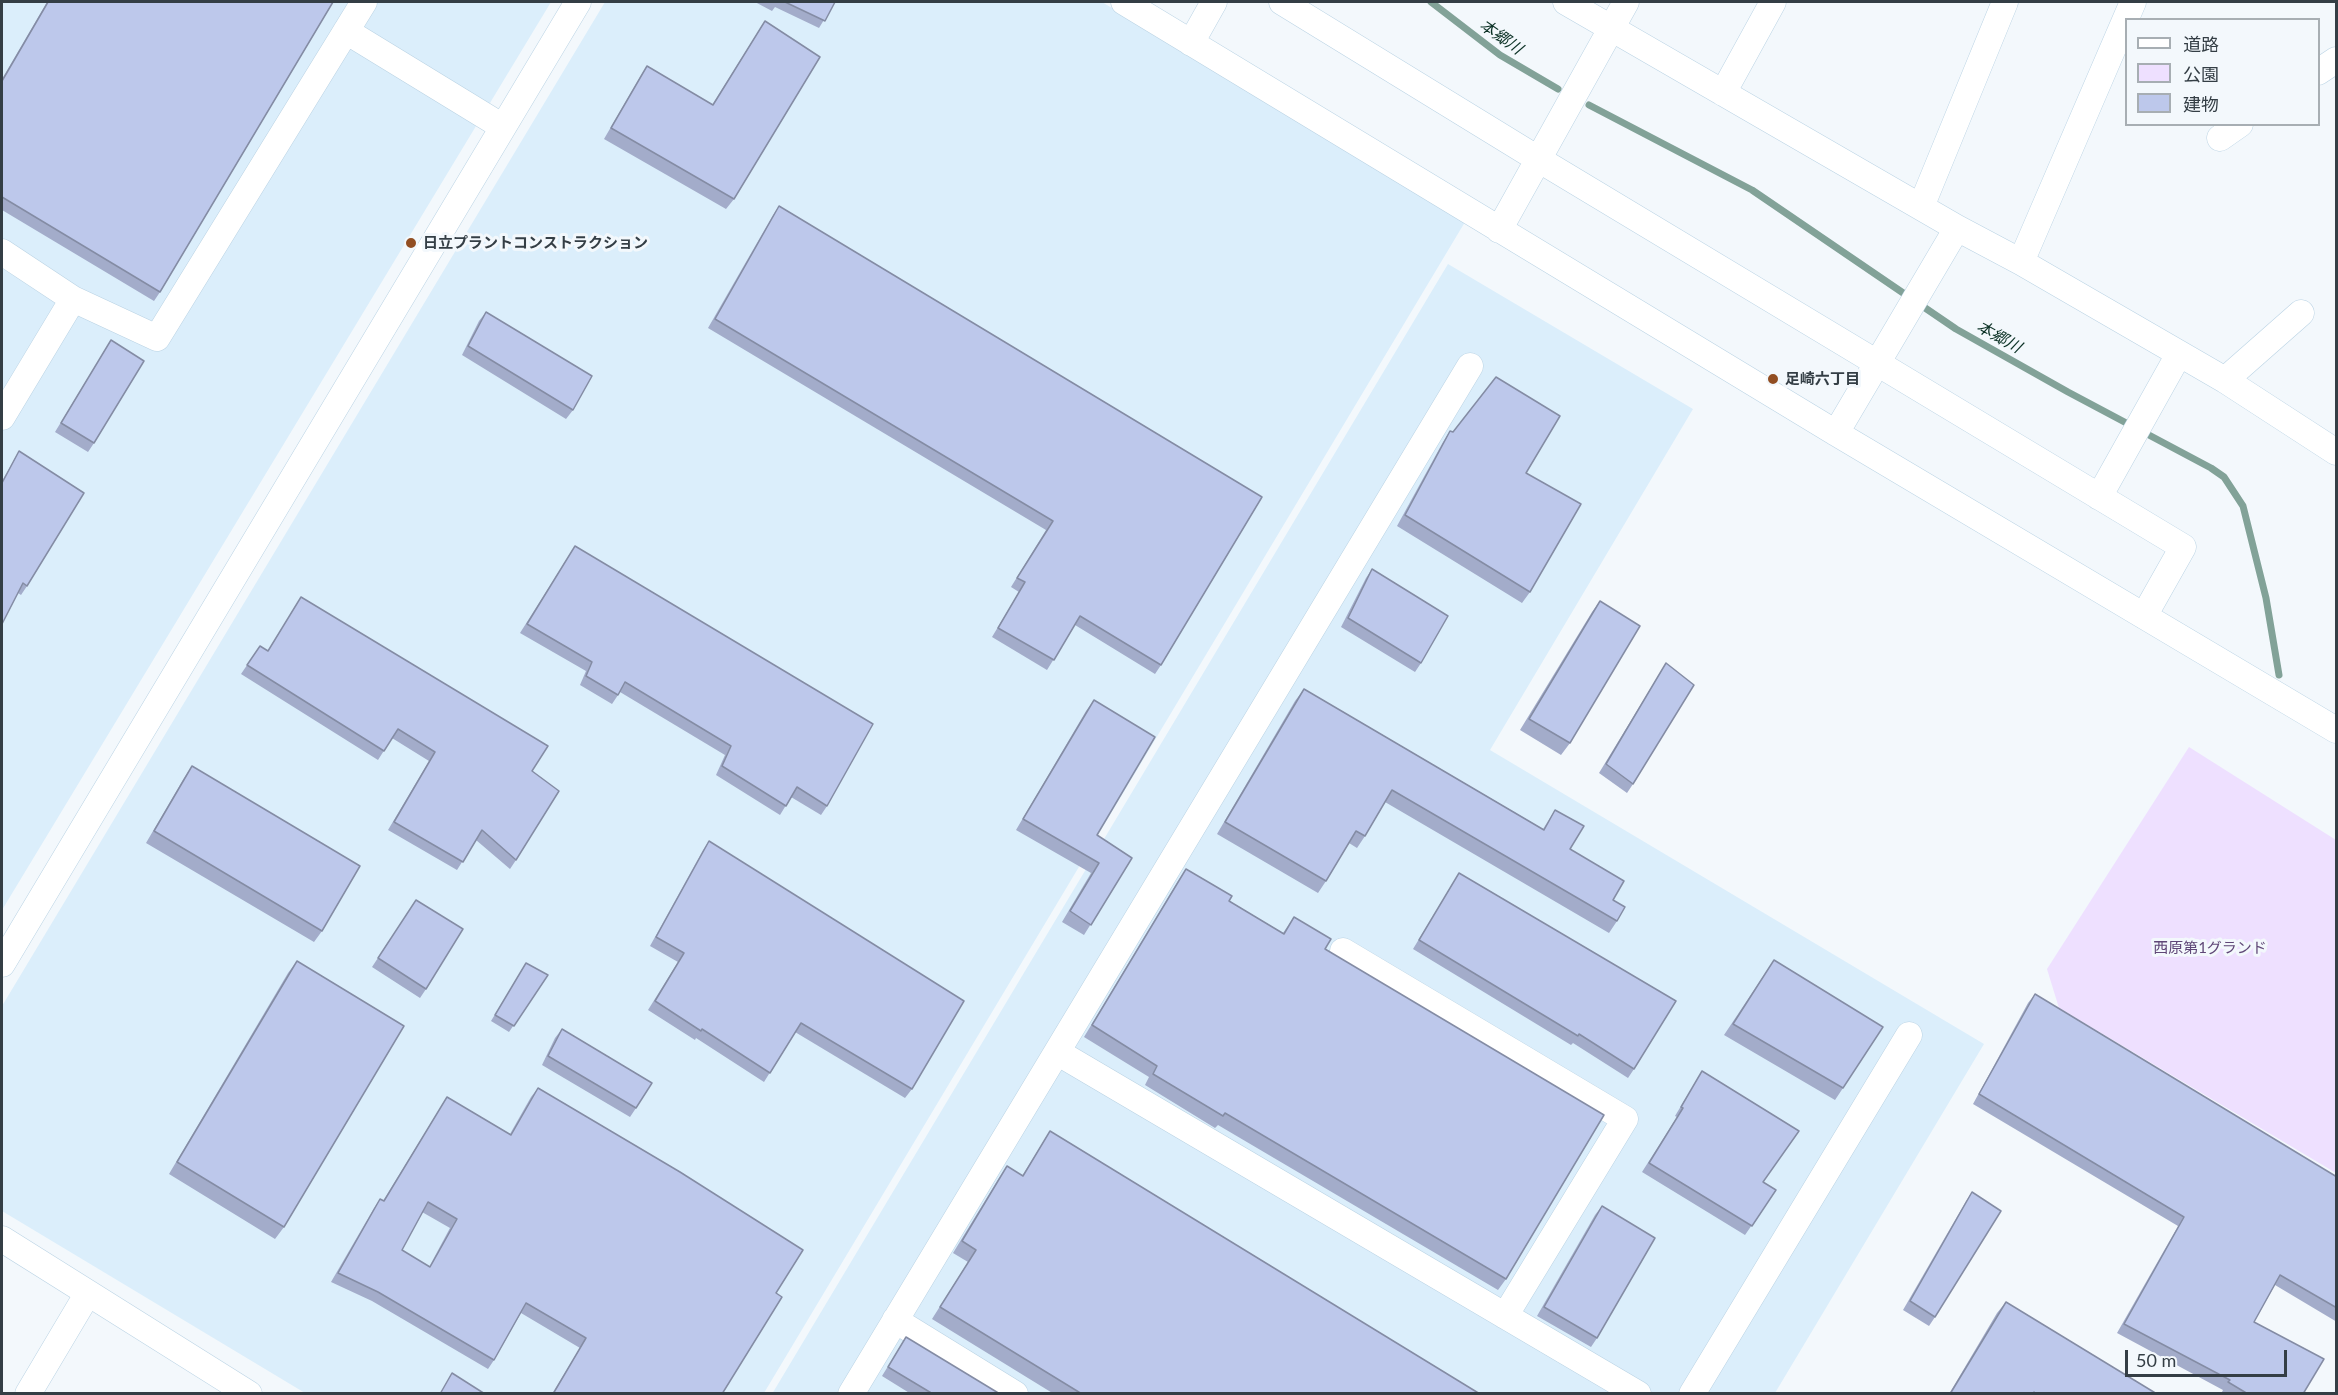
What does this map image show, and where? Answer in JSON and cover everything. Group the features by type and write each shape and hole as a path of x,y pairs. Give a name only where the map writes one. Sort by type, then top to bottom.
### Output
{"street":[{"path":"2,252 73,299 157,338 364,2"},
{"path":"2,964 578,2"},
{"path":"1124,2 1836,433 2337,730"},
{"path":"1191,43 1214,2"},
{"path":"1282,2 1538,159 2183,547 2144,616"},
{"path":"1566,2 2225,380 2337,452"},
{"path":"1499,230 1626,2"},
{"path":"1723,93 1773,2"},
{"path":"1921,207 2005,2"},
{"path":"2126,18 2133,2"},
{"path":"2020,262 2125,20"},
{"path":"346,31 503,127"},
{"path":"2320,71 2337,60"},
{"path":"1836,433 1957,228"},
{"path":"2,417 73,299"},
{"path":"2225,380 2301,313"},
{"path":"2099,497 2179,354"},
{"path":"851,1394 1470,366"},
{"path":"1343,951 1625,1119 1505,1316"},
{"path":"1692,1394 1909,1035"},
{"path":"1057,1052 1638,1394"},
{"path":"2,1239 249,1394"},
{"path":"28,1394 88,1293"},
{"path":"895,1320 1015,1394"}],"shaded area":[{"path":"2,2 551,2 2,910"},
{"path":"605,2 1102,2 1465,222 764,1393 305,1393 2,1211 2,1006"},
{"path":"1448,264 1693,409 1490,750 1984,1044 1775,1393 772,1394"}],"green space":[{"name":"西原第1グランド","path":"2189,747 2336,840 2336,1173 2059,1008 2047,969"}],"building":[{"path":"48,2 333,2 160,292 2,197 2,81"},
{"path":"785,2 835,2 825,21"},
{"path":"765,21 820,57 734,199 611,128 647,66 713,105"},
{"path":"779,206 1262,497 1161,665 1080,616 1054,660 998,628 1025,582 1017,578 1053,521 715,319"},
{"path":"486,312 592,376 573,410 468,346"},
{"path":"111,340 144,361 94,443 61,423"},
{"path":"1496,377 1560,416 1526,473 1581,504 1530,592 1405,515 1450,431 1453,432"},
{"path":"19,451 84,493 27,586 23,583 2,624 2,483"},
{"path":"575,546 873,724 827,806 797,787 786,806 722,766 731,746 625,682 618,695 586,676 592,662 527,624"},
{"path":"1372,569 1448,616 1421,663 1348,618"},
{"path":"301,597 548,746 532,771 559,791 516,860 482,830 463,862 394,822 435,752 398,729 384,751 247,665 260,646 268,651"},
{"path":"1600,601 1640,626 1570,743 1529,719"},
{"path":"1666,663 1694,685 1633,784 1606,764"},
{"path":"1304,689 1544,830 1555,810 1584,826 1570,849 1624,881 1613,900 1625,907 1617,921 1392,790 1365,836 1356,831 1326,881 1225,822"},
{"path":"1094,700 1155,737 1097,835 1132,858 1091,925 1070,911 1099,863 1023,819"},
{"path":"192,766 360,866 322,931 154,831"},
{"path":"709,841 964,1001 912,1089 801,1023 770,1073 655,1001 684,953 656,937"},
{"path":"1186,869 1232,896 1229,901 1284,934 1294,917 1331,939 1325,949 1604,1115 1506,1279 1225,1113 1223,1116 1153,1074 1157,1066 1092,1025"},
{"path":"1459,873 1676,1001 1634,1069 1419,940"},
{"path":"416,900 463,929 426,989 378,958"},
{"path":"1774,960 1883,1027 1843,1088 1733,1024"},
{"path":"297,961 404,1026 284,1227 177,1162"},
{"path":"526,963 548,975 514,1026 495,1015"},
{"path":"2035,994 2337,1177 2337,1308 2280,1275 2254,1322 2324,1359 2303,1394 2248,1394 2228,1382 2230,1380 2124,1324 2184,1217 1979,1094"},
{"path":"562,1029 652,1083 636,1108 548,1056"},
{"path":"1702,1071 1799,1131 1763,1182 1776,1190 1752,1226 1649,1163 1683,1108 1681,1107"},
{"path":"538,1088 680,1172 803,1250 776,1293 782,1297 722,1394 553,1394 586,1338 526,1303 494,1360 378,1292 338,1273 380,1199 384,1201 447,1097 511,1135","holes":["428,1202 457,1219 430,1267 402,1250"]},
{"path":"1050,1131 1480,1394 1082,1394 940,1307 976,1250 962,1241 1007,1166 1023,1176"},
{"path":"1972,1192 2001,1211 1935,1317 1910,1301"},
{"path":"1602,1206 1655,1238 1597,1338 1544,1307"},
{"path":"2006,1302 2157,1394 2036,1394 2034,1392 2033,1394 1950,1394"},
{"path":"906,1337 1000,1394 933,1394 888,1367"},
{"path":"452,1373 485,1394 440,1394"}],"waterway":[{"name":"本郷川","path":"1431,2 1500,55 1558,89"},
{"name":"本郷川","path":"1589,105 1752,190 1956,329 2224,477 2243,506 2266,598 2279,675"}],"place":[{"name":"日立プラントコンストラクション","path":"411,243"},
{"name":"足崎六丁目","path":"1773,379"}]}
